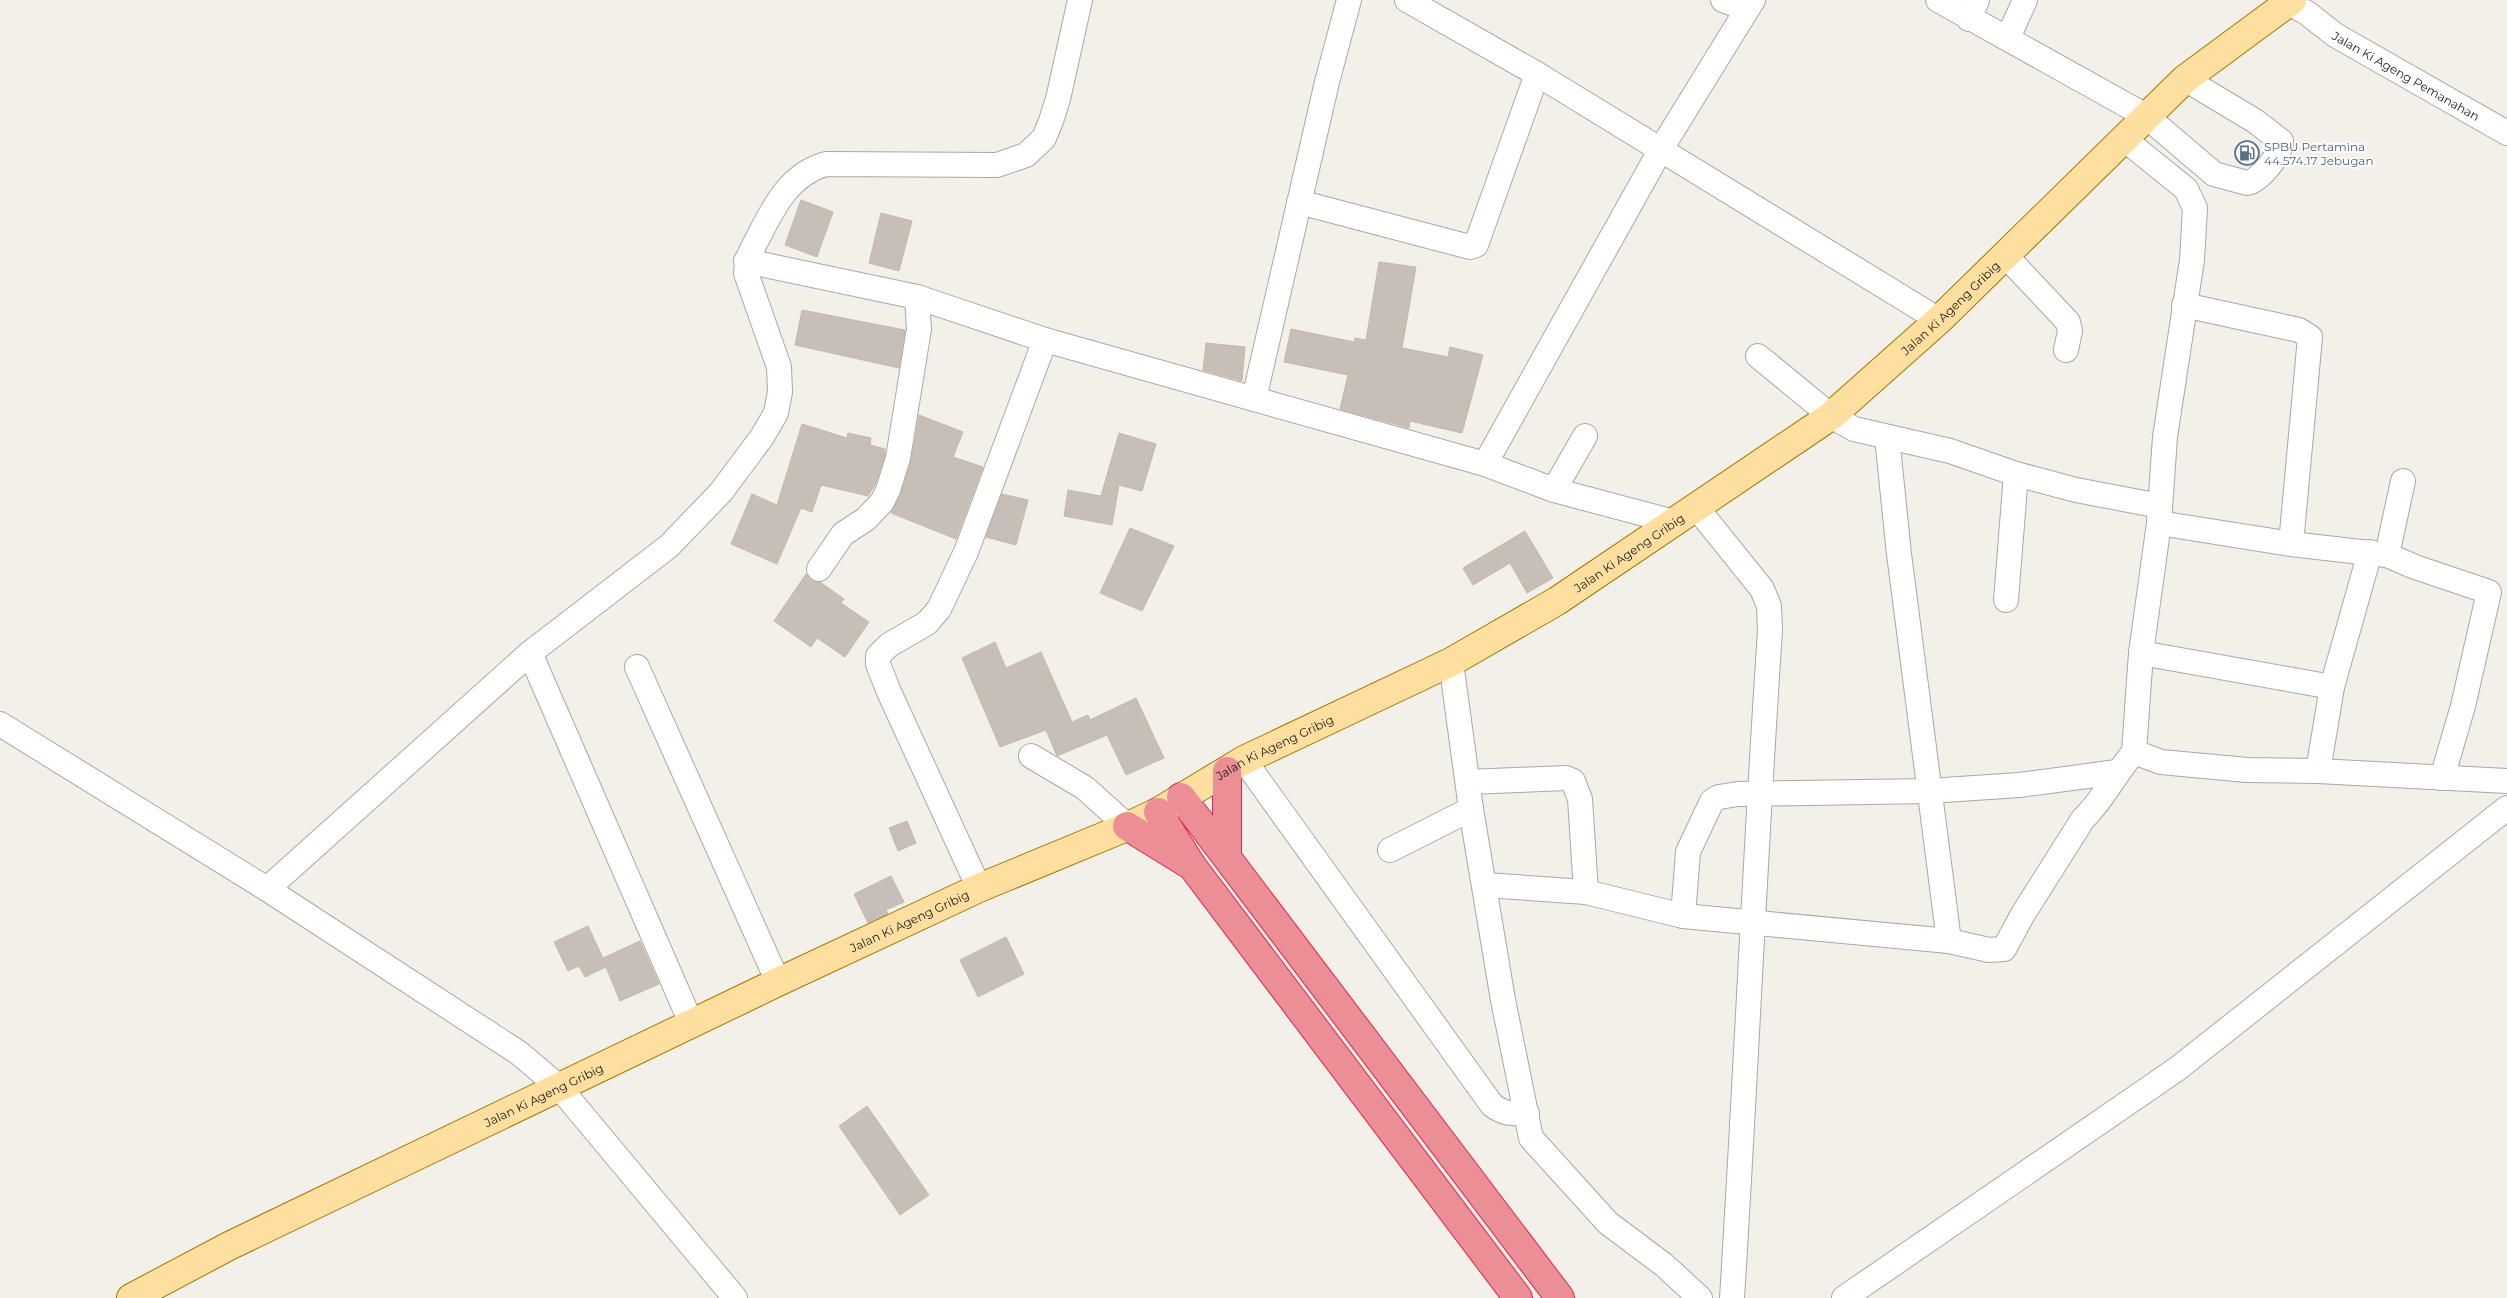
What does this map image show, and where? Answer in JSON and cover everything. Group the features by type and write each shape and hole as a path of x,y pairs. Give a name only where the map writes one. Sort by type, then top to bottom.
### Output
{"highway":[{"path":"1227,857 1236,766"},
{"path":"1181,797 1560,1298"},
{"path":"1158,812 1192,866 1518,1298"},
{"path":"1127,826 1192,866"}],"main road":[{"name":"Jalan Ki Ageng Gribig","path":"131,1298 229,1246 778,982 979,888 1158,812 1236,766 1451,662 1556,601 1831,416 1939,320 2185,79 2294,3"}],"street":[{"path":"267,889 530,653 669,546 721,492 762,437 776,413 780,392 778,368 746,273 746,261 774,206 791,185 815,167 841,163 997,165 1014,160 1036,148 1044,138 1058,99 1080,0"},
{"path":"1254,399 1299,202 1349,0"},
{"path":"1407,0 1537,74 1662,149 1939,320"},
{"path":"1485,464 1662,149 1750,4 1723,0"},
{"path":"1938,0 1973,9 2008,38 2146,116 2214,174 2247,183 2262,176 2281,149 2282,141 2255,121 2185,79"},
{"path":"2008,38 2025,0"},
{"name":"Jalan Ki Ageng Pemanahan","path":"2294,3 2335,35 2507,133"},
{"path":"1299,202 1470,247 1476,244 1537,74"},
{"path":"1485,884 1586,892 1684,916 1949,941 1989,950 2004,948 2023,914 2083,819 2094,809 2117,772 2134,752 2141,652 2159,515 2165,436 2195,230 2195,208 2192,198 2186,189 2124,139"},
{"path":"2004,255 2068,322 2070,331 2066,350"},
{"path":"746,261 917,297 1045,340 1485,464 1554,490 1674,522"},
{"path":"819,569 843,534 866,518 882,502 888,490 898,458 919,329 917,297"},
{"path":"2184,305 2299,330 2310,337 2291,544"},
{"path":"979,888 889,692 878,664 878,656 889,645 927,623 939,609 966,552 1045,340"},
{"path":"1758,356 1831,416 1854,429 1950,451 2016,474 2159,515 2291,544 2379,554 2498,596 2442,778"},
{"path":"1554,490 1585,436"},
{"path":"1887,437 1899,554 1949,941"},
{"path":"2006,600 2016,474"},
{"path":"2318,771 2332,687 2403,481"},
{"path":"1696,507 1762,590 1769,606 1770,631 1752,922 1746,1088 1732,1298"},
{"path":"2141,652 2332,687"},
{"path":"530,653 692,1025"},
{"path":"1451,662 1471,809 1503,1000 1531,1138 1538,1149 1549,1158 1608,1223 1664,1265 1700,1298"},
{"path":"637,668 778,982"},
{"path":"0,724 267,889 519,1053 559,1087 735,1298"},
{"path":"2134,752 2161,762 2247,770 2318,771 2507,781"},
{"path":"1031,756 1085,788 1127,826"},
{"path":"1236,766 1492,1105 1502,1112 1511,1114 1527,1113"},
{"path":"1684,916 1688,852 1712,801 1719,797 1759,794 1930,791 2019,785 2117,772"},
{"path":"1468,782 1566,778 1574,781 1580,799 1586,892"},
{"path":"1844,1298 2177,1069 2507,808"},
{"path":"1390,850 1471,809"}],"building":[{"path":"801,200 833,212 817,257 785,245"},
{"path":"881,213 912,221 899,271 869,263"},
{"path":"1379,262 1416,267 1402,348 1448,357 1450,347 1483,355 1462,433 1410,421 1409,428 1340,409 1348,375 1284,362 1291,329 1354,342 1355,338 1366,340"},
{"path":"802,310 905,330 899,368 795,345"},
{"path":"1206,343 1245,347 1242,381 1203,370"},
{"path":"919,415 963,432 953,457 983,467 956,539 891,513 900,496 911,462"},
{"path":"802,424 847,438 848,433 871,438 870,445 885,449 885,455 875,485 868,496 821,485 812,512 801,508 777,564 731,544 752,494 777,505"},
{"path":"1119,433 1156,444 1142,491 1119,485 1112,525 1064,516 1068,490 1101,496"},
{"path":"1002,494 1028,500 1016,545 986,537"},
{"path":"1130,528 1174,546 1142,611 1100,593"},
{"path":"1525,531 1553,578 1527,593 1510,563 1473,585 1463,568"},
{"path":"806,574 812,581 820,582 844,599 841,603 869,622 845,657 817,638 811,647 774,621"},
{"path":"995,642 1006,668 1041,652 1072,722 1088,715 1090,720 1136,698 1164,758 1126,775 1107,735 1057,756 1046,730 1000,747 962,658"},
{"path":"907,821 916,843 898,851 889,828"},
{"path":"891,876 904,902 886,910 888,914 868,923 854,894"},
{"path":"588,926 603,958 640,941 659,984 620,1001 606,967 585,977 579,966 568,971 554,942"},
{"path":"1006,937 1024,974 978,997 960,960"},
{"path":"867,1106 929,1195 900,1215 839,1126"}],"place":[{"name":"SPBU Pertamina 44.574.17 Jebugan","path":"2247,153"}]}
